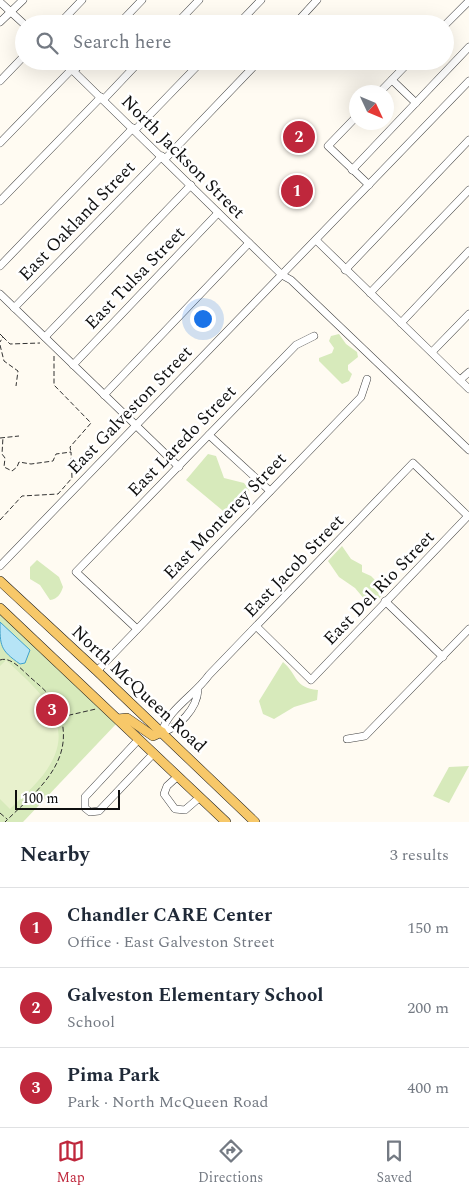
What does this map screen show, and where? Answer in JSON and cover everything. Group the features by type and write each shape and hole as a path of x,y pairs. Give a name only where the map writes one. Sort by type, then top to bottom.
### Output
{"main road":[{"name":"North McQueen Road","path":"0,581 98,670 255,822"},
{"name":"North McQueen Road","path":"0,608 226,822"},
{"path":"118,719 127,718 153,736 162,732"}],"street":[{"path":"0,22 23,0"},
{"path":"68,15 82,0"},
{"path":"128,15 142,0"},
{"path":"185,15 199,0"},
{"path":"246,15 260,0"},
{"path":"303,15 317,0"},
{"path":"454,16 469,1"},
{"path":"0,2 15,16"},
{"path":"454,63 469,47"},
{"path":"0,81 15,65"},
{"path":"0,143 73,70"},
{"name":"North Jackson Street","path":"73,70 164,157 249,243 291,280 469,450"},
{"path":"0,201 131,70"},
{"path":"0,266 193,70"},
{"name":"East Oakland Street","path":"14,308 250,70"},
{"path":"387,85 401,70"},
{"path":"352,170 447,70"},
{"path":"392,80 416,103"},
{"name":"East Galveston Street","path":"0,566 469,81"},
{"path":"349,124 328,146 369,185"},
{"path":"346,270 469,140"},
{"path":"43,340 191,185"},
{"path":"370,293 469,190"},
{"name":"East Tulsa Street","path":"73,364 218,213"},
{"path":"316,240 469,389"},
{"path":"104,395 249,243"},
{"path":"401,323 469,251"},
{"path":"0,294 43,340 73,364 179,467"},
{"path":"432,352 469,314"},
{"name":"East Laredo Street","path":"137,629 76,572 296,345 314,336"},
{"path":"460,380 469,372"},
{"name":"East Monterey Street","path":"98,670 361,397 368,379"},
{"path":"209,434 270,491"},
{"name":"East Jacob Street","path":"162,732 171,730 196,705 198,690 209,675 412,463 468,516"},
{"name":"East Del Rio Street","path":"256,626 311,680 468,516"},
{"path":"385,601 443,656"},
{"path":"347,740 365,736 469,628"},
{"path":"139,739 85,797 85,808 90,812 99,811 154,754"},
{"path":"178,776 167,786 164,794 175,809 184,810 200,797"}],"path":[{"path":"0,334 10,344 43,340"},
{"path":"0,342 3,337"},
{"path":"0,345 4,361 18,371 16,386"},
{"path":"0,520 22,496 58,494 72,478 70,447 91,423 54,385 54,356"},
{"path":"18,436 1,438 2,454 5,458 4,467 7,470 17,467 19,462 31,464 53,461 56,454 71,452"},
{"path":"0,660 8,659 51,697 61,717 63,744 57,766 6,822"},
{"path":"61,717 98,707"},
{"path":"0,812 8,820"}],"green space":[{"path":"339,334 346,344 357,352 358,357 348,365 348,370 352,374 349,381 342,384 319,361 319,358 332,353 334,348 329,341 331,336"},
{"path":"208,454 216,456 224,478 244,483 249,490 228,515 186,480"},
{"path":"342,546 351,559 362,565 362,572 371,576 386,591 371,607 355,588 339,577 328,561"},
{"path":"37,560 59,577 63,587 57,597 50,600 40,585 30,579 30,567"},
{"path":"0,614 117,723 23,822 0,822"},
{"path":"6,660 28,681 48,705 55,718 58,732 57,747 51,763 43,775 10,809 0,799 0,666"},
{"path":"283,662 300,684 310,689 318,690 317,700 294,707 274,719 263,714 259,701"},
{"path":"469,766 449,803 433,796 449,767"}],"water":[{"path":"0,622 30,650 25,663 20,664 8,655 2,647"}],"place":[{"name":"Galveston Elementary School","path":"299,137"},
{"name":"Chandler CARE Center","path":"297,191"},
{"name":"Pima Park","path":"52,710"}]}
